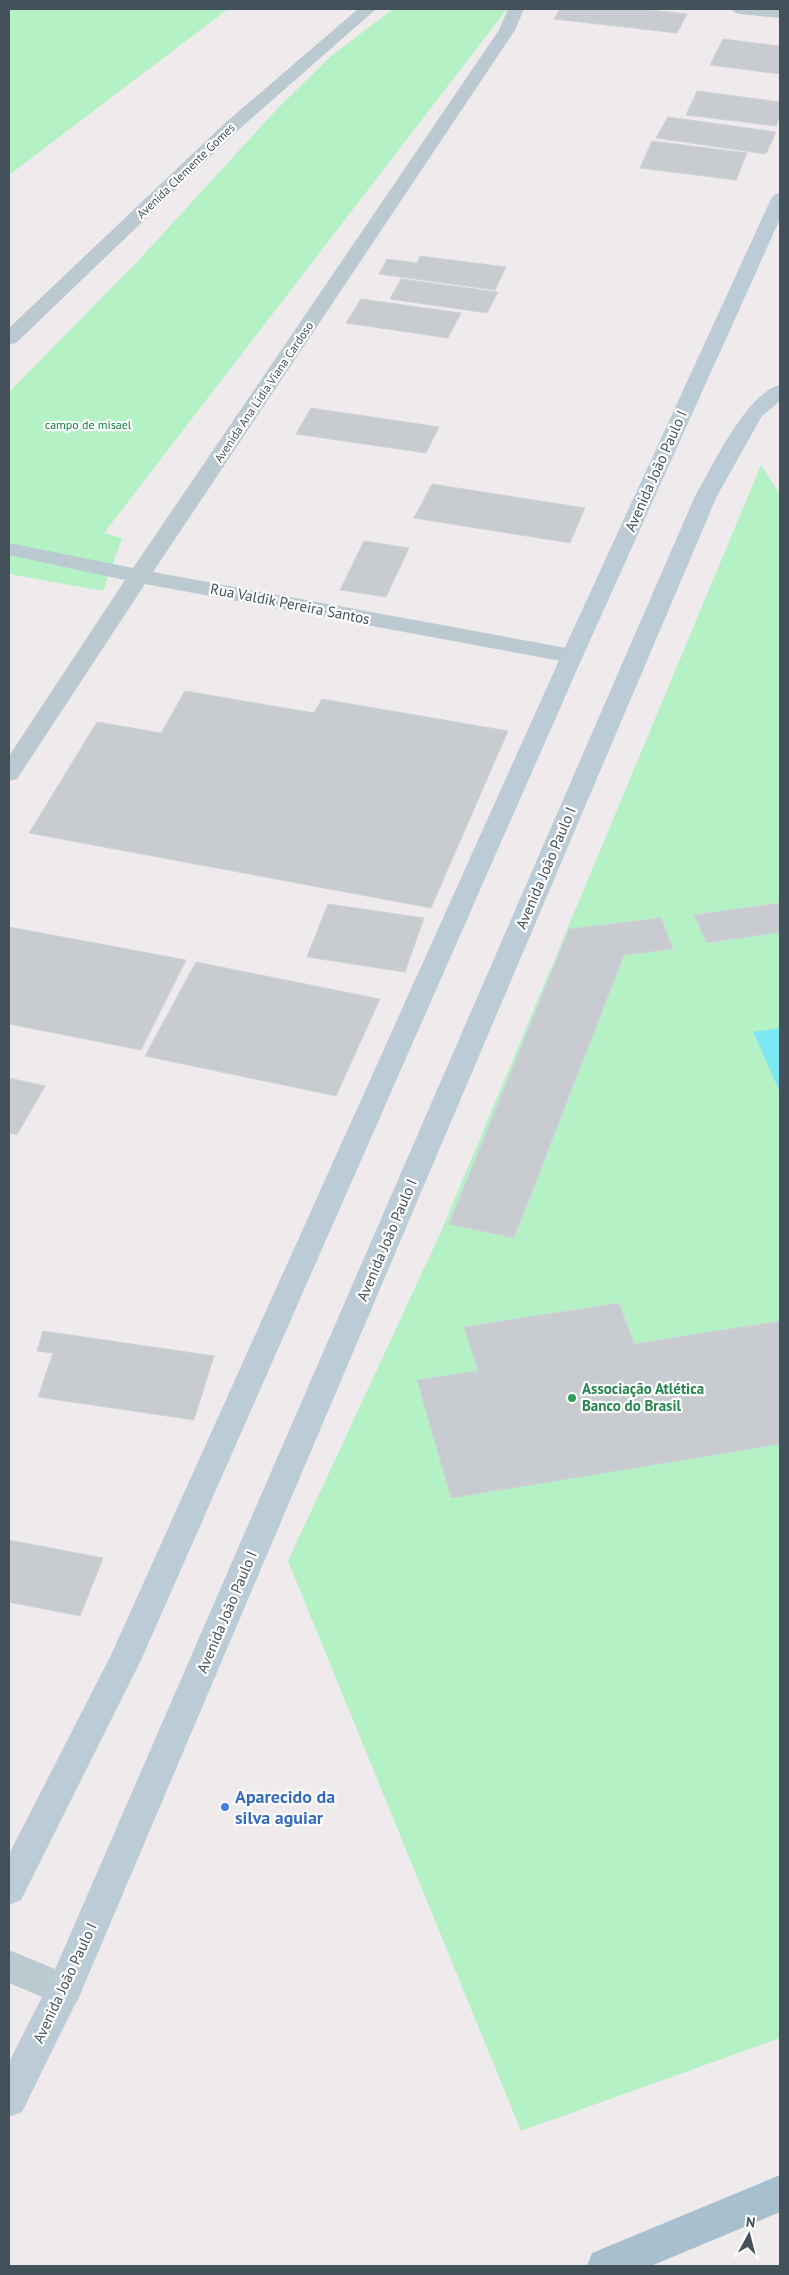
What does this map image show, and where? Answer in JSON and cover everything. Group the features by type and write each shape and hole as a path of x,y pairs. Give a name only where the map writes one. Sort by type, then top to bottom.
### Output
{"main road":[{"name":"Avenida João Paulo I","path":"9,1889 126,1658 572,656 779,206"},
{"name":"Avenida João Paulo I","path":"9,2100 64,1990 706,496 754,413 780,391"},
{"path":"606,2266 780,2192"}],"street":[{"name":"Avenida Clemente Gomes","path":"9,340 230,128 368,9"},
{"name":"Avenida Ana Lídia Viana Cardoso","path":"9,774 139,576 507,30 516,9"},
{"path":"740,9 780,13"},
{"name":"Rua Valdik Pereira Santos","path":"9,549 139,576 572,656"},
{"path":"9,1966 64,1990"}],"green space":[{"path":"9,9 228,9 9,175"},
{"name":"campo de misael","path":"393,9 507,9 104,533 122,538 103,591 9,574 9,392 138,261 277,109 331,56"},
{"name":"Associação Atlética Banco do Brasil","path":"761,465 780,494 780,2038 521,2131 288,1561 440,1234"}],"water":[{"path":"780,1028 780,1092 753,1032"}],"building":[{"path":"560,9 642,9 687,14 677,33 554,19"},
{"path":"723,39 780,46 780,74 710,65"},
{"path":"697,91 780,102 780,116 776,126 686,115"},
{"path":"668,117 776,132 766,154 656,138"},
{"path":"652,141 747,153 736,180 640,168"},
{"path":"420,256 506,267 495,290 379,274 387,259 417,263"},
{"path":"401,279 498,292 487,313 390,299"},
{"path":"361,299 461,313 448,338 346,323"},
{"path":"311,408 439,427 426,453 296,434"},
{"path":"432,484 585,508 570,543 414,518"},
{"path":"364,541 409,548 386,597 340,590"},
{"path":"185,691 314,713 322,699 508,731 431,908 29,833 97,722 161,733"},
{"path":"780,903 780,932 707,943 694,915"},
{"path":"328,904 424,918 405,972 307,957"},
{"path":"661,918 673,949 624,955 514,1238 449,1224 569,929"},
{"path":"9,927 186,960 141,1050 9,1024"},
{"path":"196,962 380,999 336,1096 145,1056"},
{"path":"9,1078 45,1086 17,1135 9,1133"},
{"path":"619,1303 634,1344 780,1321 780,1444 451,1498 417,1380 478,1371 464,1327"},
{"path":"43,1331 214,1356 194,1420 38,1397 53,1353 37,1351"},
{"path":"9,1540 103,1558 80,1616 9,1602"}],"place":[{"name":"Associação Atlética Banco do Brasil","path":"572,1398"},
{"name":"Aparecido da silva aguiar","path":"225,1807"}]}
